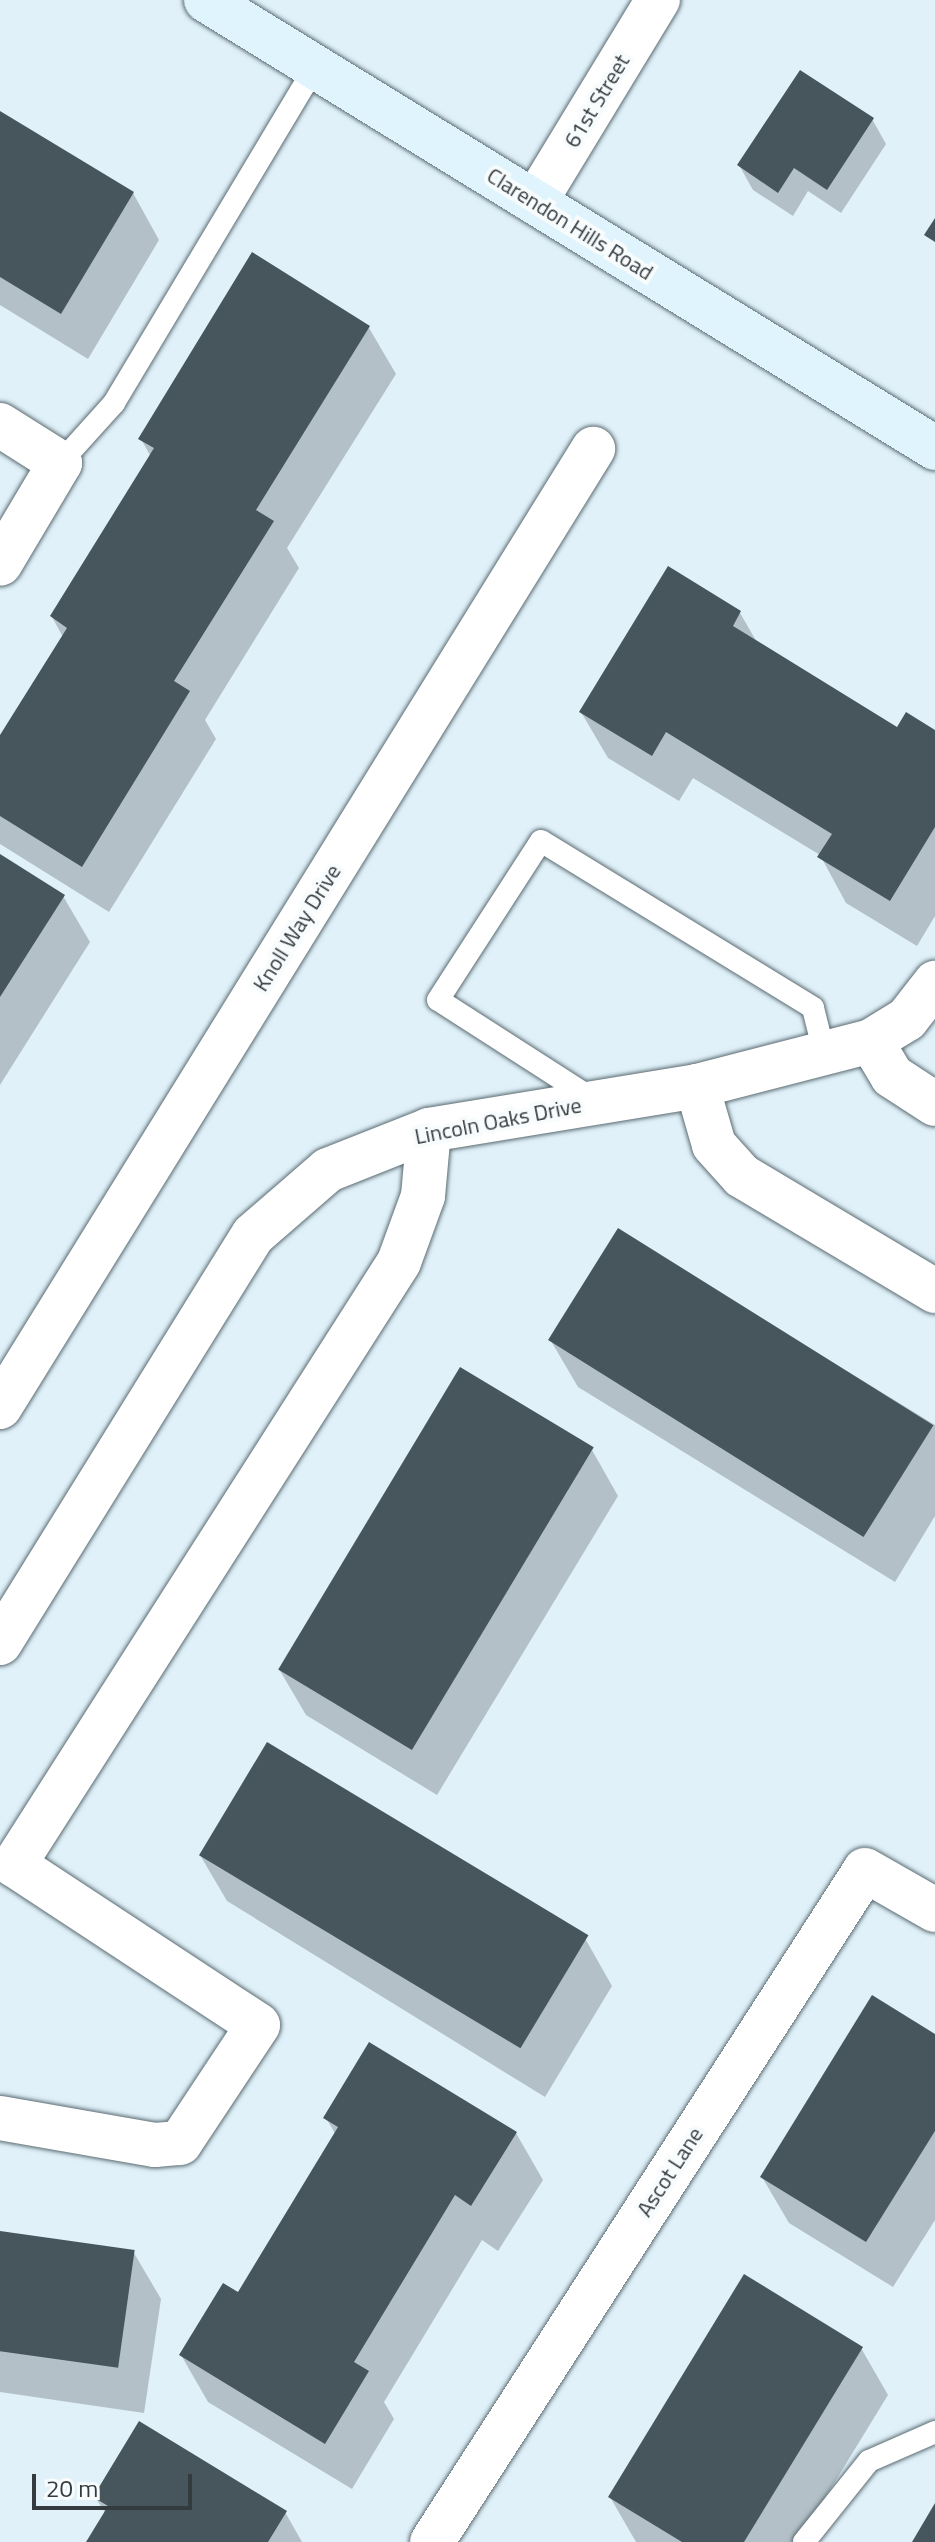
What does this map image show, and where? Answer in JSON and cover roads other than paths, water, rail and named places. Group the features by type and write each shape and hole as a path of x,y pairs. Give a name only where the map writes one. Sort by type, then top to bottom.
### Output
{"street":[{"name":"Clarendon Hills Road","path":"206,0 935,448"},
{"name":"61st Street","path":"535,202 658,0"},
{"path":"0,425 60,463 0,564"},
{"name":"Knoll Way Drive","path":"0,1407 593,449"},
{"name":"Lincoln Oaks Drive","path":"0,1643 253,1235 328,1170 429,1130 697,1086 871,1041 907,1019 935,983"},
{"path":"871,1041 892,1076 935,1104"},
{"path":"697,1086 714,1145 742,1176 935,1291"},
{"path":"0,2118 155,2145 180,2143 258,2025 14,1865 399,1262 423,1196 429,1130"},
{"name":"Ascot Lane","path":"432,2542 865,1870 935,1910"}],"lane":[{"path":"60,463 114,403 315,67"},
{"path":"596,1102 438,1000 541,841 813,1008 824,1052"},
{"path":"804,2542 869,2461 935,2432"}]}
